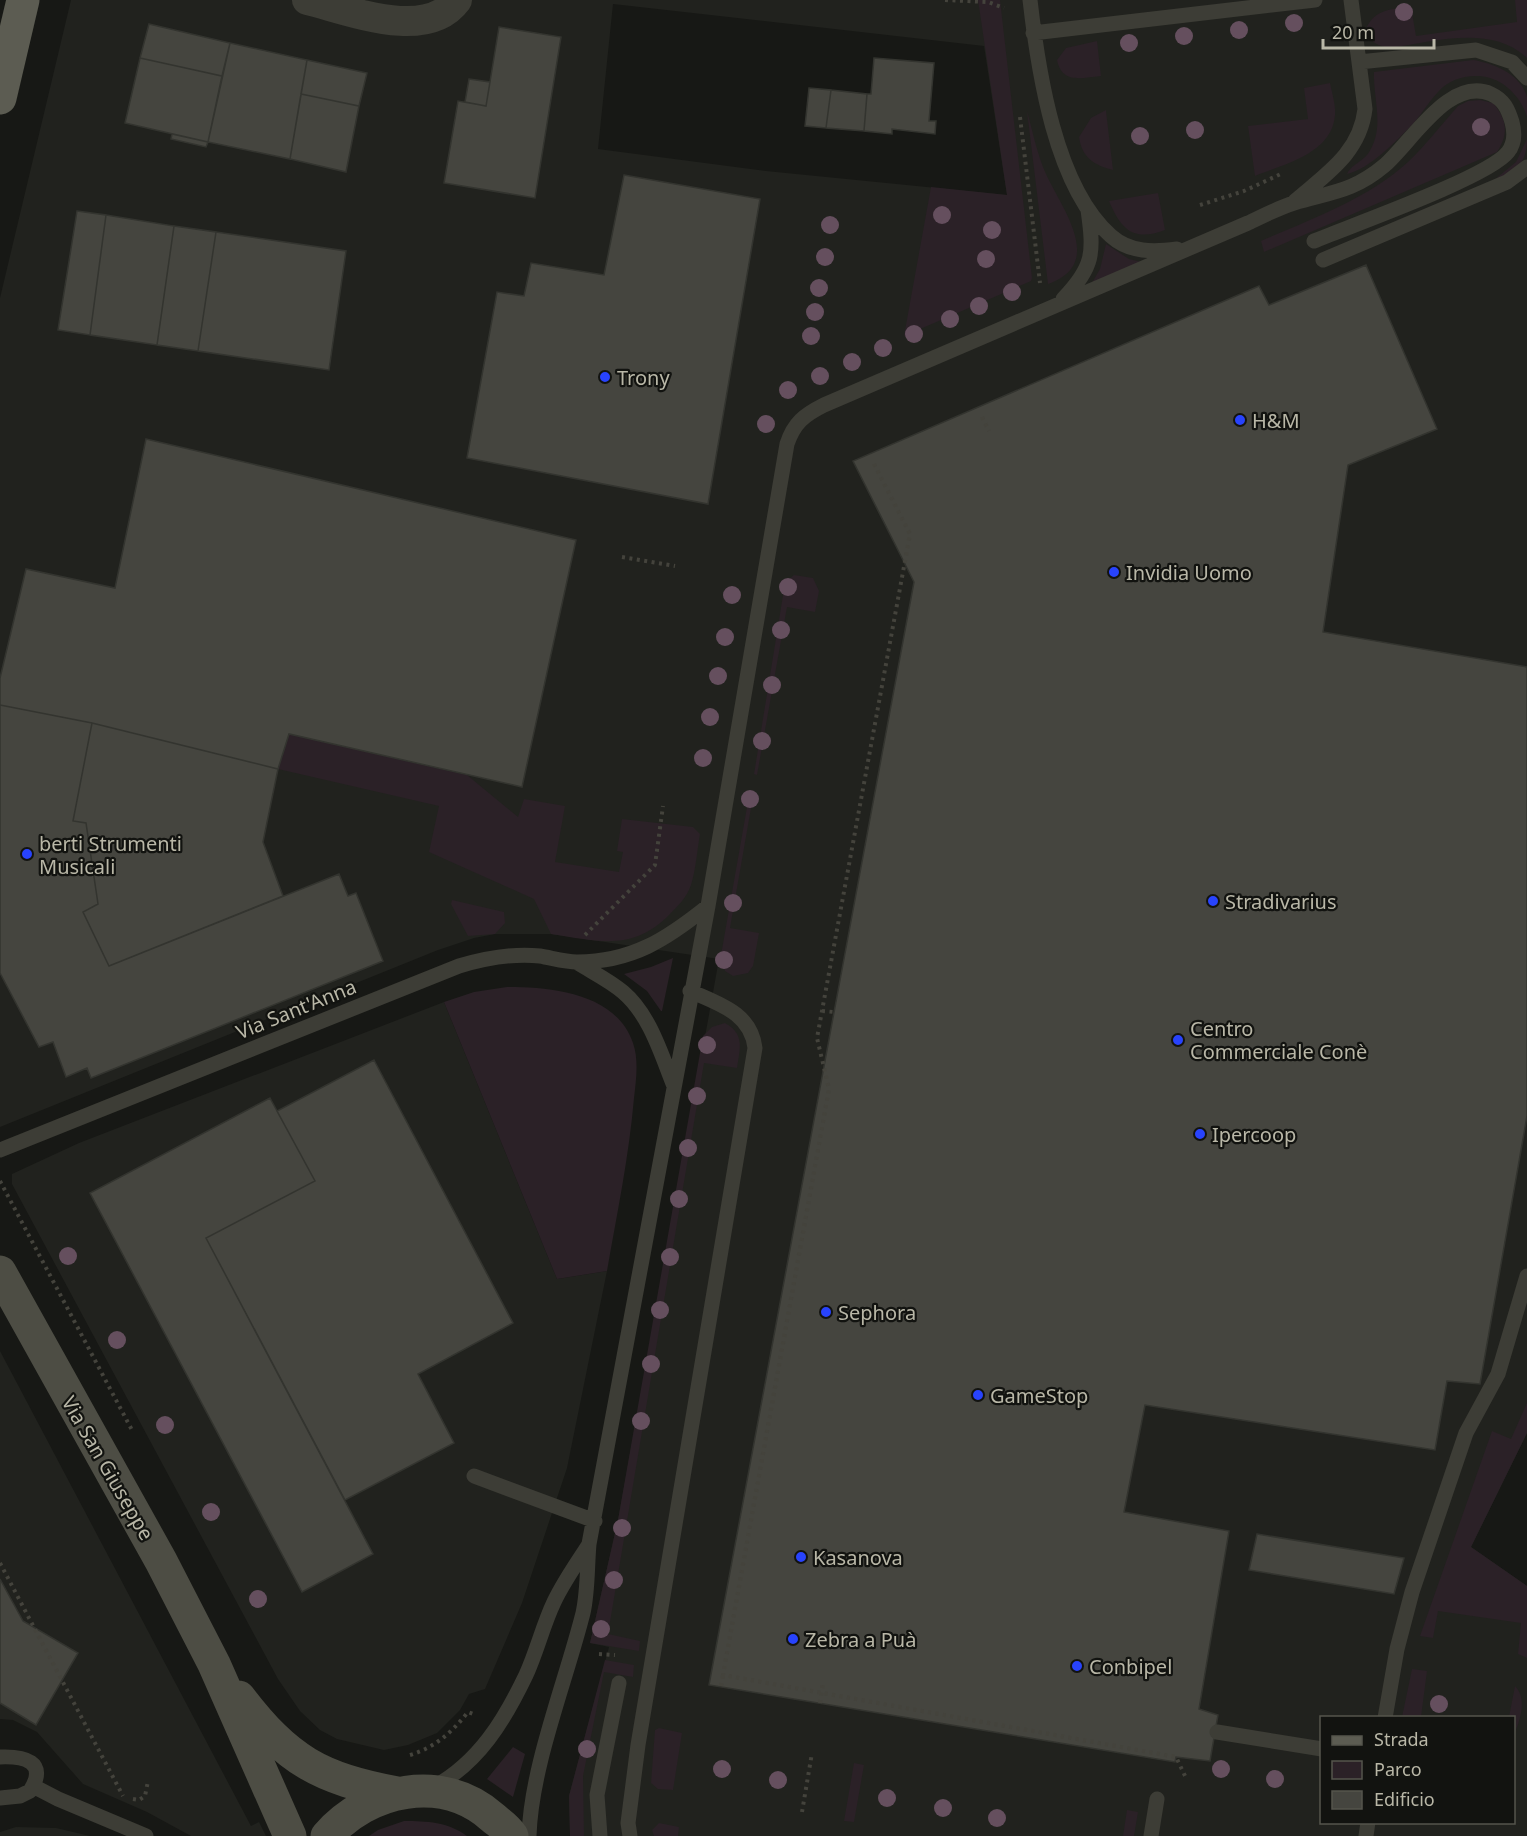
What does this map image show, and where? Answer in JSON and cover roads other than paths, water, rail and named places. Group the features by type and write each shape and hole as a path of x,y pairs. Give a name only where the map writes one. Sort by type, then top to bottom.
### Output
{"main road":[{"path":"0,98 23,0"}],"street":[{"path":"307,0 402,22 420,22 451,8 457,0"},
{"name":"Via San Giuseppe","path":"0,1272 161,1561 214,1664 290,1836"},
{"name":"Via San Giuseppe","path":"214,1664 258,1722 288,1750 314,1769 351,1784 455,1796 482,1808 512,1836"},
{"name":"Via San Giuseppe","path":"327,1836 347,1816 370,1801 412,1792"}],"lane":[{"path":"1030,0 1033,33 1049,115 1064,161 1087,208 1112,237 1126,245 1142,250 1160,251 1196,246"},
{"path":"1033,33 1315,0"},
{"path":"1293,203 1331,170 1358,139 1365,109 1351,0"},
{"path":"1359,62 1476,50 1512,62 1527,78"},
{"path":"529,1836 530,1816 545,1750 584,1609 589,1544 690,991 708,906 787,444 793,428 805,415 824,405 1293,203 1344,192 1406,146 1444,103 1454,96 1469,90 1482,90 1500,98 1509,111 1514,126 1514,142 1507,154 1448,186 1314,241"},
{"path":"1323,260 1507,182 1527,167"},
{"path":"1056,306 1081,281 1090,262 1093,243 1087,208"},
{"name":"Via Sant'Anna","path":"0,1150 459,966 486,958 510,956 569,961 618,957 648,948 708,906"},
{"path":"569,961 624,993 635,1005 656,1040 674,1086"},
{"path":"630,1836 628,1822 638,1744 756,1048 754,1037 736,1012 690,991"},
{"path":"1385,1716 1397,1649 1412,1592 1466,1432 1498,1374 1527,1276"},
{"path":"474,1476 595,1521"},
{"path":"412,1792 456,1774 484,1745 526,1674 554,1601 589,1544"},
{"path":"600,1836 597,1794 619,1683"},
{"path":"1217,1732 1320,1749"},
{"path":"0,1757 22,1756 28,1759 35,1768 33,1786 20,1796 0,1798"},
{"path":"33,1786 146,1836"},
{"path":"1151,1836 1157,1799"}],"place":[{"name":"Trony","path":"605,377"},
{"name":"H&M","path":"1240,420"},
{"name":"Invidia Uomo","path":"1114,572"},
{"name":"berti Strumenti Musicali","path":"27,854"},
{"name":"Stradivarius","path":"1213,901"},
{"name":"Centro Commerciale Conè","path":"1178,1040"},
{"name":"Ipercoop","path":"1200,1134"},
{"name":"Sephora","path":"826,1312"},
{"name":"GameStop","path":"978,1395"},
{"name":"Kasanova","path":"801,1557"},
{"name":"Zebra a Puà","path":"793,1639"},
{"name":"Conbipel","path":"1077,1666"}]}
